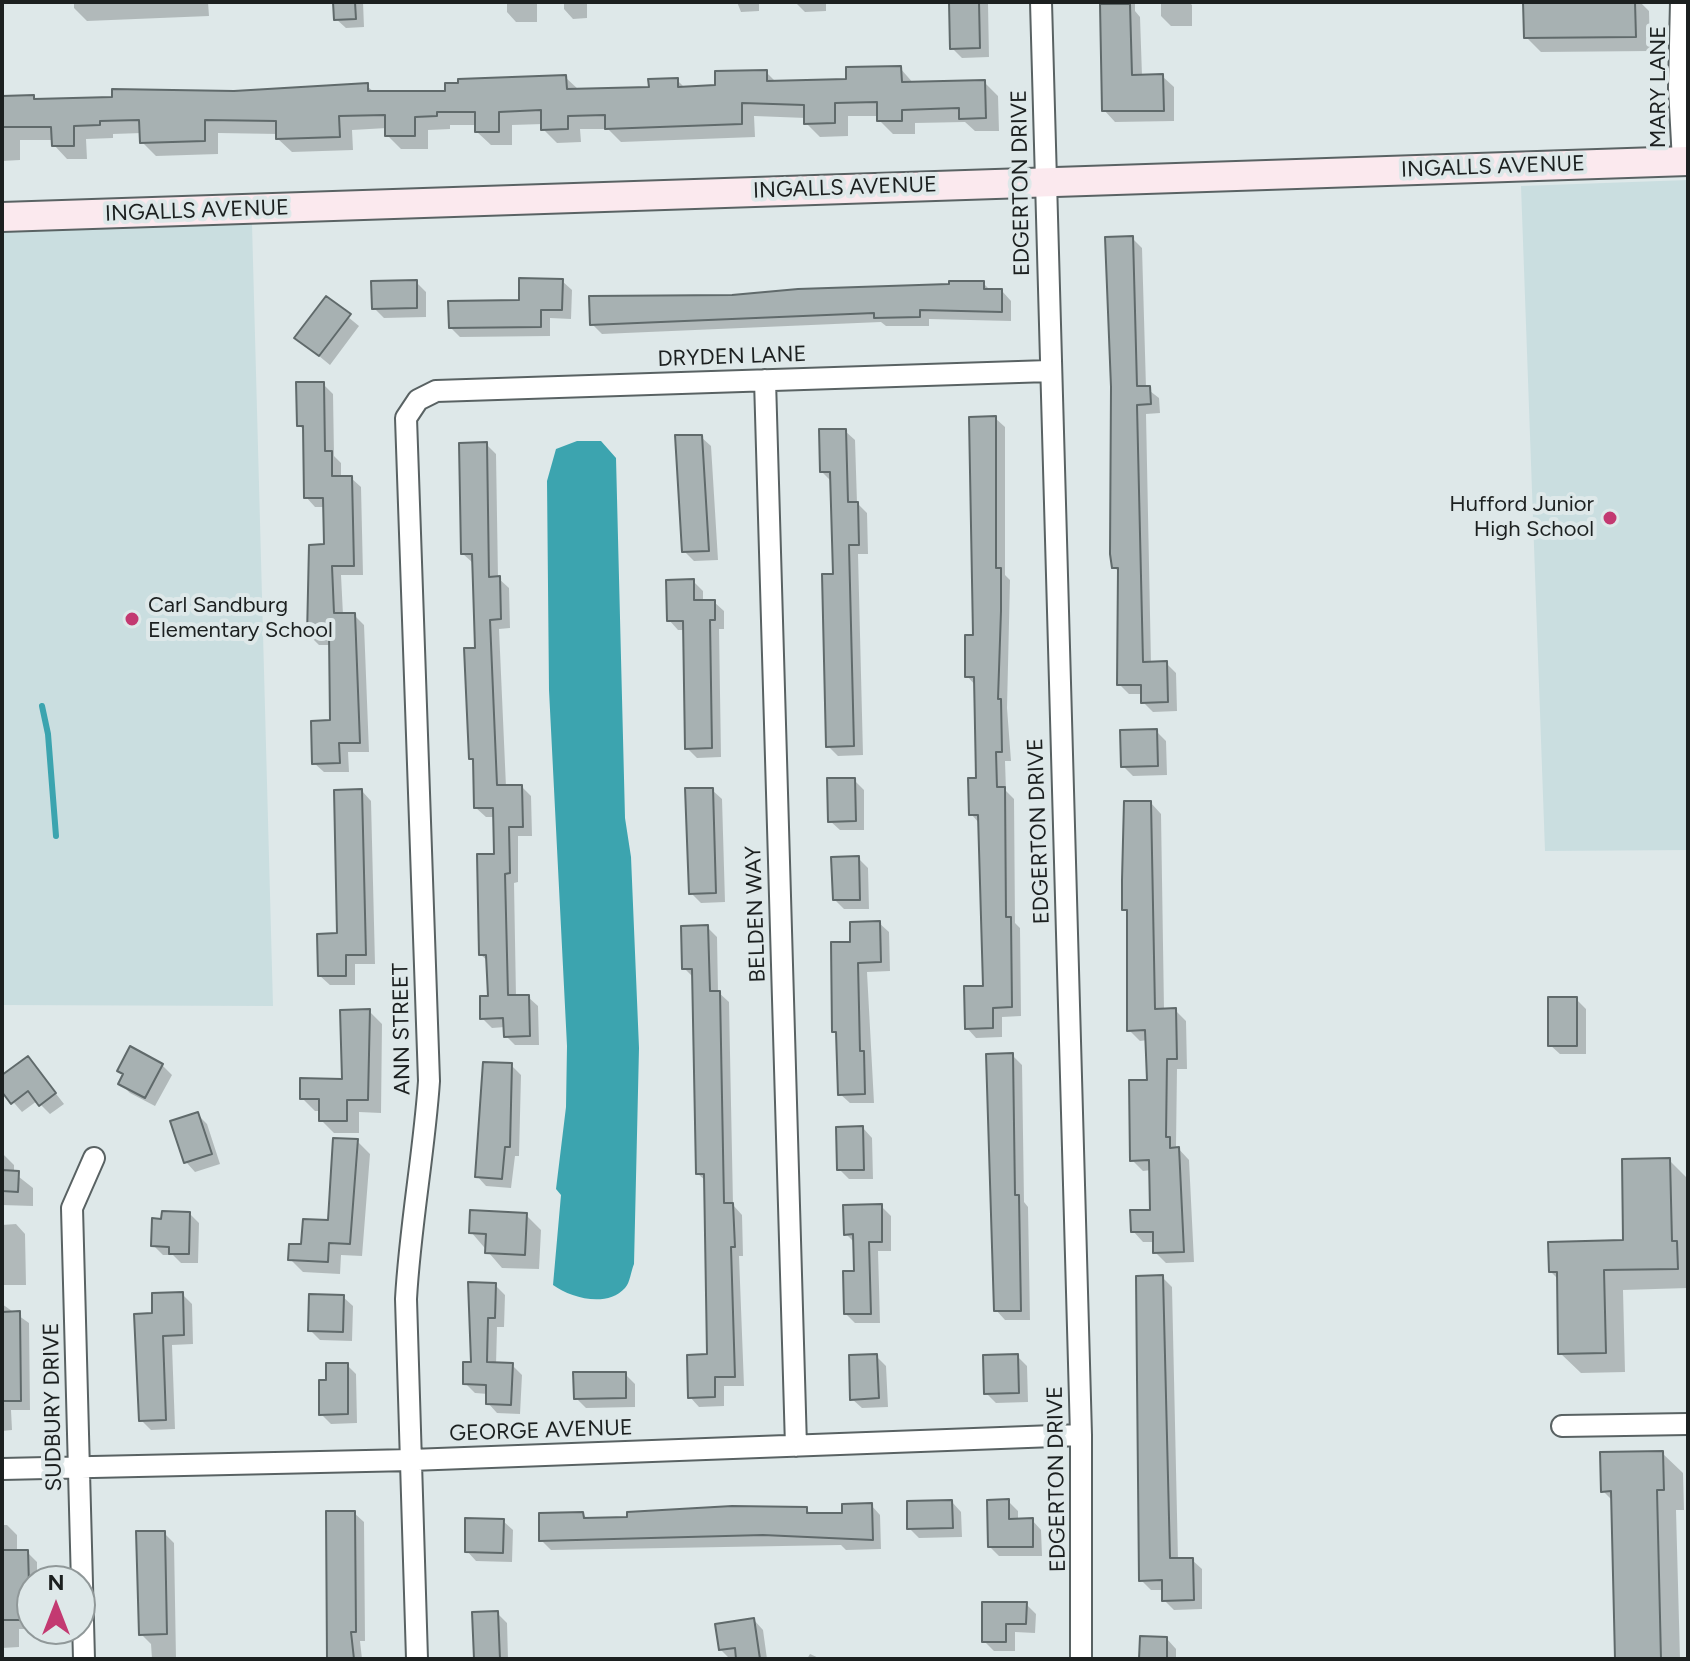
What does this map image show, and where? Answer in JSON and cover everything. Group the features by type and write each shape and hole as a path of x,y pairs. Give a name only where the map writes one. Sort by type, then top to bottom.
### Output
{"street":[{"name":"EDGERTON DRIVE","path":"1041,2 1081,1435 1081,1659"},
{"name":"MARY LANE","path":"1684,7 1679,88 1686,161"},
{"name":"INGALLS AVENUE","path":"2,217 1686,161"},
{"name":"DRYDEN LANE","path":"418,400 436,391 1049,371"},
{"name":"BELDEN WAY","path":"765,380 796,1446"},
{"name":"ANN STREET","path":"417,1659 406,1299 409,1246 425,1145 429,1081 406,418 418,400"},
{"name":"SUDBURY DRIVE","path":"84,1659 72,1208 94,1158"},
{"path":"1562,1426 1688,1424"},
{"name":"GEORGE AVENUE","path":"2,1469 411,1460 1081,1435"}],"shaded area":[{"name":"Hufford Junior High School","path":"1688,180 1688,850 1545,851 1521,186"},
{"name":"Carl Sandburg Elementary School","path":"252,224 273,1006 2,1005 2,232"}],"water":[{"path":"577,441 601,441 616,458 625,818 631,857 639,1048 634,1264 625,1288 609,1298 599,1299 569,1294 553,1285 561,1195 556,1189 566,1107 567,1046 549,690 547,481 556,449"}],"building":[{"path":"333,2 355,2 356,19 334,20"},
{"path":"949,2 979,2 980,48 950,49"},
{"path":"1523,2 1635,2 1636,37 1524,38"},
{"path":"1100,4 1130,4 1132,75 1163,74 1164,111 1102,111"},
{"path":"901,66 902,82 985,80 986,118 959,119 959,108 902,110 902,121 877,121 877,102 835,103 835,123 804,124 804,105 742,103 742,124 605,129 605,115 568,116 568,129 541,130 541,110 499,112 499,132 475,132 475,112 437,112 437,116 415,117 415,136 385,136 385,115 339,116 340,137 276,139 276,121 205,120 205,141 140,143 139,120 100,121 100,125 74,126 74,146 52,146 51,127 2,127 2,96 34,95 34,99 112,97 112,89 234,91 368,83 368,91 445,91 445,83 458,83 458,79 566,75 567,89 649,87 648,79 678,78 678,87 715,85 715,71 767,70 767,81 846,79 846,67"},
{"path":"1133,236 1137,386 1150,386 1151,404 1137,405 1143,662 1167,661 1168,702 1141,703 1141,685 1117,685 1118,568 1112,568 1110,554 1111,387 1105,237"},
{"path":"519,278 563,279 562,310 541,310 541,327 449,328 448,301 519,300"},
{"path":"417,280 417,308 372,309 371,281"},
{"path":"949,281 984,281 984,289 1002,289 1002,312 920,310 920,317 874,318 874,313 590,325 589,296 732,295 798,289 949,284"},
{"path":"326,296 351,314 319,356 294,338"},
{"path":"296,382 324,382 325,451 332,451 332,476 352,476 354,566 332,566 334,613 355,613 360,743 339,743 340,763 312,764 311,721 330,720 329,635 307,636 309,545 324,544 323,498 304,498 303,426 297,426"},
{"path":"996,416 996,568 1001,568 998,699 1001,699 1002,752 996,752 997,787 1005,787 1006,917 1011,917 1012,1007 993,1008 993,1028 965,1029 964,986 983,986 978,815 969,815 968,778 976,778 974,677 965,677 965,635 973,635 969,417"},
{"path":"819,429 846,429 848,502 858,502 859,545 849,545 854,746 826,747 822,574 833,574 830,472 820,472"},
{"path":"675,435 702,435 709,551 682,552"},
{"path":"487,442 489,577 500,576 501,619 490,620 497,785 522,785 523,827 509,827 510,873 505,874 508,995 529,995 530,1036 504,1037 503,1018 480,1019 480,996 488,996 486,955 479,955 477,854 494,854 493,808 474,808 473,759 469,759 464,648 475,648 472,554 461,554 459,443"},
{"path":"694,579 694,600 715,600 715,620 710,620 712,748 685,749 683,621 667,621 666,580"},
{"path":"1157,729 1158,766 1121,767 1120,730"},
{"path":"827,778 855,778 856,821 828,822"},
{"path":"685,788 713,788 716,893 689,894"},
{"path":"362,789 366,955 346,955 346,976 318,976 317,934 337,933 334,790"},
{"path":"1124,801 1151,801 1155,1009 1176,1008 1177,1059 1167,1059 1166,1137 1170,1137 1170,1148 1179,1147 1184,1252 1153,1253 1153,1232 1131,1232 1130,1210 1150,1210 1149,1160 1130,1161 1129,1080 1147,1080 1145,1030 1127,1031 1127,910 1122,910"},
{"path":"859,856 860,900 833,900 831,857"},
{"path":"880,921 881,962 858,963 860,1051 864,1051 865,1094 838,1095 836,1032 832,1032 831,942 850,942 850,922"},
{"path":"708,925 710,991 720,991 724,1203 733,1203 735,1247 731,1247 735,1377 715,1377 715,1397 688,1398 687,1355 707,1354 704,1174 696,1174 692,969 682,969 681,926"},
{"path":"1548,997 1577,997 1577,1046 1548,1046"},
{"path":"370,1009 368,1100 347,1100 347,1121 319,1121 319,1099 300,1099 300,1078 342,1079 340,1010"},
{"path":"130,1046 163,1064 145,1098 118,1084 123,1074 117,1071"},
{"path":"1013,1053 1015,1195 1019,1195 1021,1311 994,1311 986,1054"},
{"path":"28,1056 56,1093 39,1106 28,1091 11,1104 2,1092 2,1075"},
{"path":"483,1062 512,1063 510,1147 505,1147 502,1179 475,1177"},
{"path":"198,1112 212,1154 184,1163 170,1121"},
{"path":"863,1126 864,1170 837,1170 836,1127"},
{"path":"333,1138 358,1139 350,1244 329,1243 328,1262 288,1260 289,1244 301,1244 303,1219 328,1220"},
{"path":"1670,1158 1672,1241 1677,1241 1678,1269 1604,1270 1606,1353 1558,1354 1557,1272 1549,1272 1548,1242 1623,1240 1622,1159"},
{"path":"2,1170 19,1171 18,1192 2,1191"},
{"path":"882,1204 882,1242 869,1242 871,1314 844,1314 843,1271 854,1271 853,1234 844,1235 843,1205"},
{"path":"470,1210 527,1213 525,1255 485,1253 486,1234 469,1233"},
{"path":"162,1211 190,1212 189,1254 169,1254 169,1247 151,1246 152,1218 161,1219"},
{"path":"1163,1275 1170,1558 1193,1558 1194,1600 1162,1601 1162,1580 1139,1581 1136,1276"},
{"path":"468,1282 496,1283 495,1318 488,1318 487,1362 513,1363 511,1405 486,1404 486,1385 463,1384 463,1362 471,1362"},
{"path":"183,1292 184,1335 163,1336 166,1420 139,1421 134,1314 152,1313 152,1293"},
{"path":"309,1294 344,1295 343,1332 308,1331"},
{"path":"20,1311 21,1401 2,1401 2,1312"},
{"path":"877,1354 879,1398 850,1400 849,1355"},
{"path":"1018,1354 1019,1393 984,1394 983,1355"},
{"path":"326,1363 348,1363 348,1414 319,1415 319,1380 326,1380"},
{"path":"573,1372 626,1372 626,1398 574,1399"},
{"path":"1663,1451 1664,1490 1657,1490 1661,1659 1615,1659 1611,1491 1601,1492 1600,1452"},
{"path":"1009,1499 1009,1519 1033,1518 1033,1547 988,1547 987,1500"},
{"path":"952,1500 953,1528 907,1529 907,1501"},
{"path":"872,1503 873,1540 763,1535 539,1541 539,1513 583,1512 584,1518 627,1517 627,1512 732,1506 807,1507 807,1513 842,1513 842,1504"},
{"path":"326,1511 355,1511 356,1632 351,1632 354,1659 327,1659"},
{"path":"465,1518 504,1519 503,1553 465,1552"},
{"path":"136,1531 165,1531 167,1634 139,1635"},
{"path":"2,1550 28,1550 28,1565 16,1565 16,1620 2,1620"},
{"path":"982,1602 1027,1602 1026,1624 1006,1624 1006,1642 982,1642"},
{"path":"498,1611 500,1659 474,1659 472,1612"},
{"path":"754,1618 760,1659 736,1659 735,1648 719,1650 715,1624"},
{"path":"1140,1636 1167,1637 1167,1659 1139,1659"}],"waterway":[{"path":"42,706 48,734 56,836"}],"place":[{"name":"Hufford Junior High School","path":"1610,518"},
{"name":"Carl Sandburg Elementary School","path":"132,619"}]}
